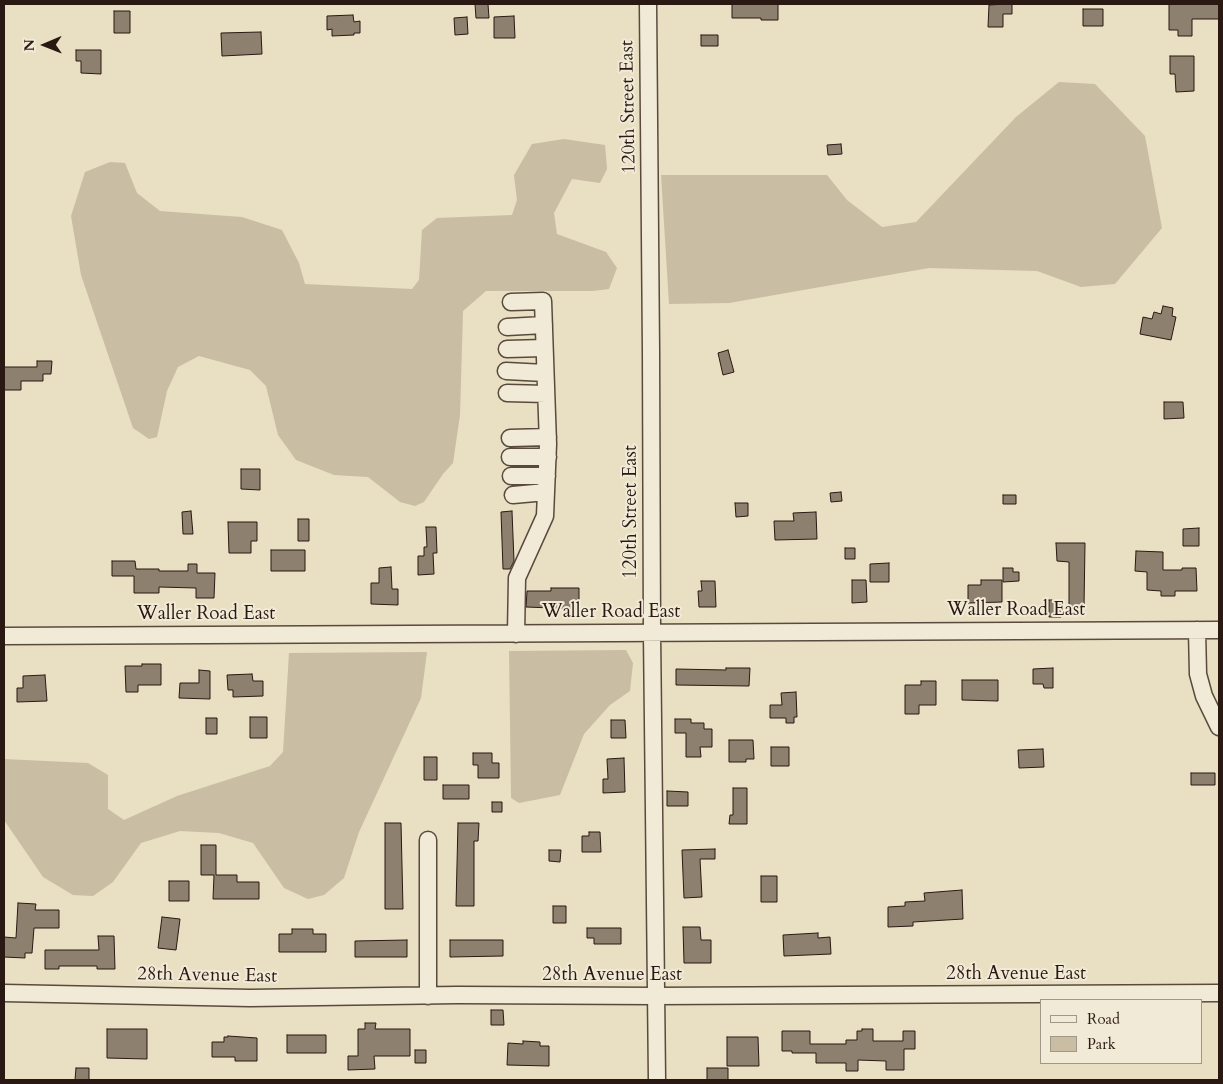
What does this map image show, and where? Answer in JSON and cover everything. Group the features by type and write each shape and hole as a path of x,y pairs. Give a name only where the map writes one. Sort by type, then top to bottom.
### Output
{"street":[{"name":"120th Street East","path":"648,4 657,1080"},
{"path":"511,302 543,301 548,437 545,516 517,578 516,634"},
{"path":"507,328 544,325"},
{"path":"507,349 544,348"},
{"path":"506,371 545,374"},
{"path":"506,393 546,394"},
{"path":"510,438 548,437"},
{"path":"510,456 548,457"},
{"path":"511,476 546,484"},
{"path":"513,495 546,484"},
{"path":"1197,630 1198,674 1204,696 1219,727"},
{"name":"Waller Road East","path":"4,636 1219,630"},
{"path":"428,840 428,996"},
{"name":"28th Avenue East","path":"4,994 250,998 1219,994"}],"green space":[{"path":"1059,82 1095,84 1145,136 1162,228 1115,284 1081,287 1037,271 929,268 729,303 669,304 661,175 827,175 847,200 882,227 916,222 1016,117"},
{"path":"564,139 605,145 607,169 600,183 572,179 554,213 557,234 606,252 617,268 609,289 593,291 486,291 463,311 460,415 453,463 424,502 415,506 400,502 368,477 334,475 296,460 278,435 266,386 250,370 199,356 178,367 167,391 157,437 149,439 133,428 81,275 71,216 85,172 110,162 125,163 137,193 160,211 242,217 282,230 299,263 305,284 412,289 419,280 422,230 437,218 512,215 517,200 514,175 532,144"},
{"path":"626,650 633,663 630,691 610,705 584,734 560,795 519,803 511,798 509,651"},
{"path":"427,652 421,698 359,832 344,878 324,895 308,899 284,888 253,843 219,833 180,831 141,843 113,882 93,896 73,895 43,877 4,820 4,759 88,763 108,775 108,809 124,820 177,796 270,766 283,752 289,653"}],"building":[{"path":"475,4 488,4 489,18 476,18"},
{"path":"732,4 778,4 778,20 732,18"},
{"path":"1012,4 1012,14 1003,14 1003,27 988,27 989,5"},
{"path":"1169,4 1219,4 1219,19 1192,19 1192,36 1178,36 1178,30 1169,30"},
{"path":"1083,9 1103,9 1103,26 1083,26"},
{"path":"114,11 130,11 130,33 114,33"},
{"path":"353,15 354,22 360,21 360,33 332,36 332,29 327,30 327,16"},
{"path":"514,16 515,38 494,38 494,17"},
{"path":"467,17 468,34 455,35 454,18"},
{"path":"261,32 262,54 222,56 221,33"},
{"path":"701,35 718,35 718,46 701,46"},
{"path":"76,50 101,50 101,74 81,73 81,61 76,61"},
{"path":"1170,56 1194,56 1194,91 1176,92 1175,74 1170,74"},
{"path":"841,144 842,154 828,155 827,145"},
{"path":"1163,306 1173,308 1172,316 1176,317 1171,340 1140,334 1143,317 1152,319 1154,312 1161,314"},
{"path":"728,350 734,372 723,375 718,353"},
{"path":"37,361 52,361 51,374 43,374 43,381 21,381 21,390 4,390 4,367 37,367"},
{"path":"1164,402 1183,402 1184,418 1164,419"},
{"path":"241,469 260,469 260,490 241,489"},
{"path":"841,492 842,501 831,502 830,493"},
{"path":"1003,495 1016,495 1016,504 1003,504"},
{"path":"735,503 748,503 748,516 736,517"},
{"path":"191,511 193,534 183,534 182,512"},
{"path":"512,511 514,561 510,569 503,569 501,512"},
{"path":"816,512 817,539 775,540 774,521 794,521 793,513"},
{"path":"298,519 309,519 309,541 298,541"},
{"path":"228,522 257,522 257,541 251,541 251,553 229,553"},
{"path":"426,527 436,527 437,553 433,553 434,574 418,575 418,556 424,556 424,547 427,547"},
{"path":"1199,528 1199,546 1183,546 1183,529"},
{"path":"1056,543 1085,543 1084,607 1069,607 1069,562 1057,561"},
{"path":"845,548 855,548 855,559 845,559"},
{"path":"271,550 305,550 305,571 271,571"},
{"path":"1136,551 1163,552 1163,570 1196,568 1197,591 1175,591 1175,596 1161,596 1161,591 1147,590 1147,572 1135,571"},
{"path":"112,561 135,561 136,569 159,569 159,571 188,571 188,564 197,564 197,573 215,573 214,598 196,598 196,588 159,587 159,593 134,593 134,576 112,576"},
{"path":"889,563 889,582 870,582 870,564"},
{"path":"391,567 392,589 398,589 398,605 371,604 371,583 379,583 379,568"},
{"path":"1003,568 1013,568 1013,572 1019,572 1019,581 1003,582"},
{"path":"852,580 866,580 867,602 852,603"},
{"path":"981,580 1002,580 1002,602 968,603 968,585 981,585"},
{"path":"701,581 715,581 716,607 699,607 698,591 702,591"},
{"path":"551,588 579,588 579,609 526,607 527,591 551,591"},
{"path":"1049,600 1061,600 1061,617 1049,617"},
{"path":"142,664 161,664 161,685 138,685 138,692 126,692 125,666 142,666"},
{"path":"726,668 750,668 749,686 676,685 676,669 726,670"},
{"path":"1053,668 1053,688 1044,688 1043,684 1033,684 1033,669"},
{"path":"199,670 210,671 210,699 179,698 180,683 199,683"},
{"path":"252,674 253,681 263,681 263,696 233,697 233,690 228,690 227,675"},
{"path":"45,675 47,701 17,702 17,688 23,688 23,676"},
{"path":"962,680 998,680 998,701 962,700"},
{"path":"921,681 936,681 936,705 919,705 919,714 905,714 905,685 921,685"},
{"path":"796,692 797,717 794,717 794,723 786,723 786,718 770,718 770,705 782,705 781,693"},
{"path":"250,717 267,717 267,738 250,738"},
{"path":"206,718 217,718 217,734 206,734"},
{"path":"675,719 691,719 691,723 704,723 704,729 712,729 712,747 700,747 701,757 686,757 686,733 675,733"},
{"path":"611,720 625,720 626,738 611,738"},
{"path":"729,740 753,740 754,759 746,759 746,762 729,762"},
{"path":"771,747 789,747 789,766 771,766"},
{"path":"1043,749 1044,767 1019,768 1018,750"},
{"path":"473,753 492,753 492,763 499,763 499,778 478,778 478,765 473,765"},
{"path":"424,757 437,757 437,780 424,780"},
{"path":"624,758 625,792 603,793 603,779 608,779 607,759"},
{"path":"1191,773 1215,773 1215,785 1191,785"},
{"path":"443,785 469,785 469,799 443,799"},
{"path":"733,788 747,788 747,824 729,824 730,815 733,815"},
{"path":"667,791 688,792 688,806 667,806"},
{"path":"492,802 502,802 502,812 492,812"},
{"path":"385,823 401,823 403,909 385,909"},
{"path":"458,823 479,823 478,841 474,841 474,906 456,906"},
{"path":"589,832 600,832 601,852 582,852 582,836 589,836"},
{"path":"201,845 216,845 216,875 237,875 237,882 259,882 259,899 213,899 214,875 201,875"},
{"path":"715,849 715,859 700,859 702,897 684,898 682,850"},
{"path":"549,850 561,850 560,862 549,861"},
{"path":"761,876 777,876 777,902 761,902"},
{"path":"169,881 189,881 189,901 169,901"},
{"path":"962,890 963,919 913,922 913,926 888,927 888,907 905,906 905,902 925,901 924,893"},
{"path":"18,903 36,904 35,910 59,910 59,928 34,928 32,953 25,953 25,958 4,957 4,937 16,938"},
{"path":"553,906 566,906 566,923 553,923"},
{"path":"162,917 180,919 176,950 158,948"},
{"path":"683,927 700,927 701,940 711,940 711,963 684,963"},
{"path":"587,928 621,928 621,944 594,944 594,938 587,938"},
{"path":"292,929 313,929 313,934 326,934 326,952 279,952 279,934 292,934"},
{"path":"818,933 818,938 830,937 831,954 784,956 783,935"},
{"path":"98,936 114,936 115,969 97,969 97,966 59,966 59,969 45,969 45,950 99,950"},
{"path":"407,940 407,957 355,957 355,941"},
{"path":"450,940 503,940 503,956 450,957"},
{"path":"491,1010 503,1010 504,1025 491,1025"},
{"path":"365,1023 376,1023 375,1029 410,1029 410,1056 374,1056 375,1069 348,1070 348,1056 358,1056 358,1029 365,1029"},
{"path":"107,1029 147,1029 147,1059 107,1058"},
{"path":"862,1029 873,1029 873,1041 903,1041 903,1031 915,1031 915,1049 904,1049 904,1070 886,1070 886,1061 858,1060 858,1071 846,1071 846,1063 816,1063 816,1053 782,1051 782,1031 810,1031 810,1044 846,1044 846,1040 857,1040 857,1031 862,1031"},
{"path":"287,1035 326,1035 326,1053 287,1053"},
{"path":"224,1037 257,1038 257,1061 235,1061 235,1057 212,1057 212,1042 224,1042"},
{"path":"727,1037 758,1037 759,1066 727,1066"},
{"path":"523,1041 540,1042 540,1046 549,1046 549,1066 507,1065 508,1043 523,1044"},
{"path":"415,1050 426,1050 426,1063 415,1063"},
{"path":"76,1068 89,1068 89,1080 75,1080"},
{"path":"707,1068 728,1068 728,1080 707,1080"}]}
